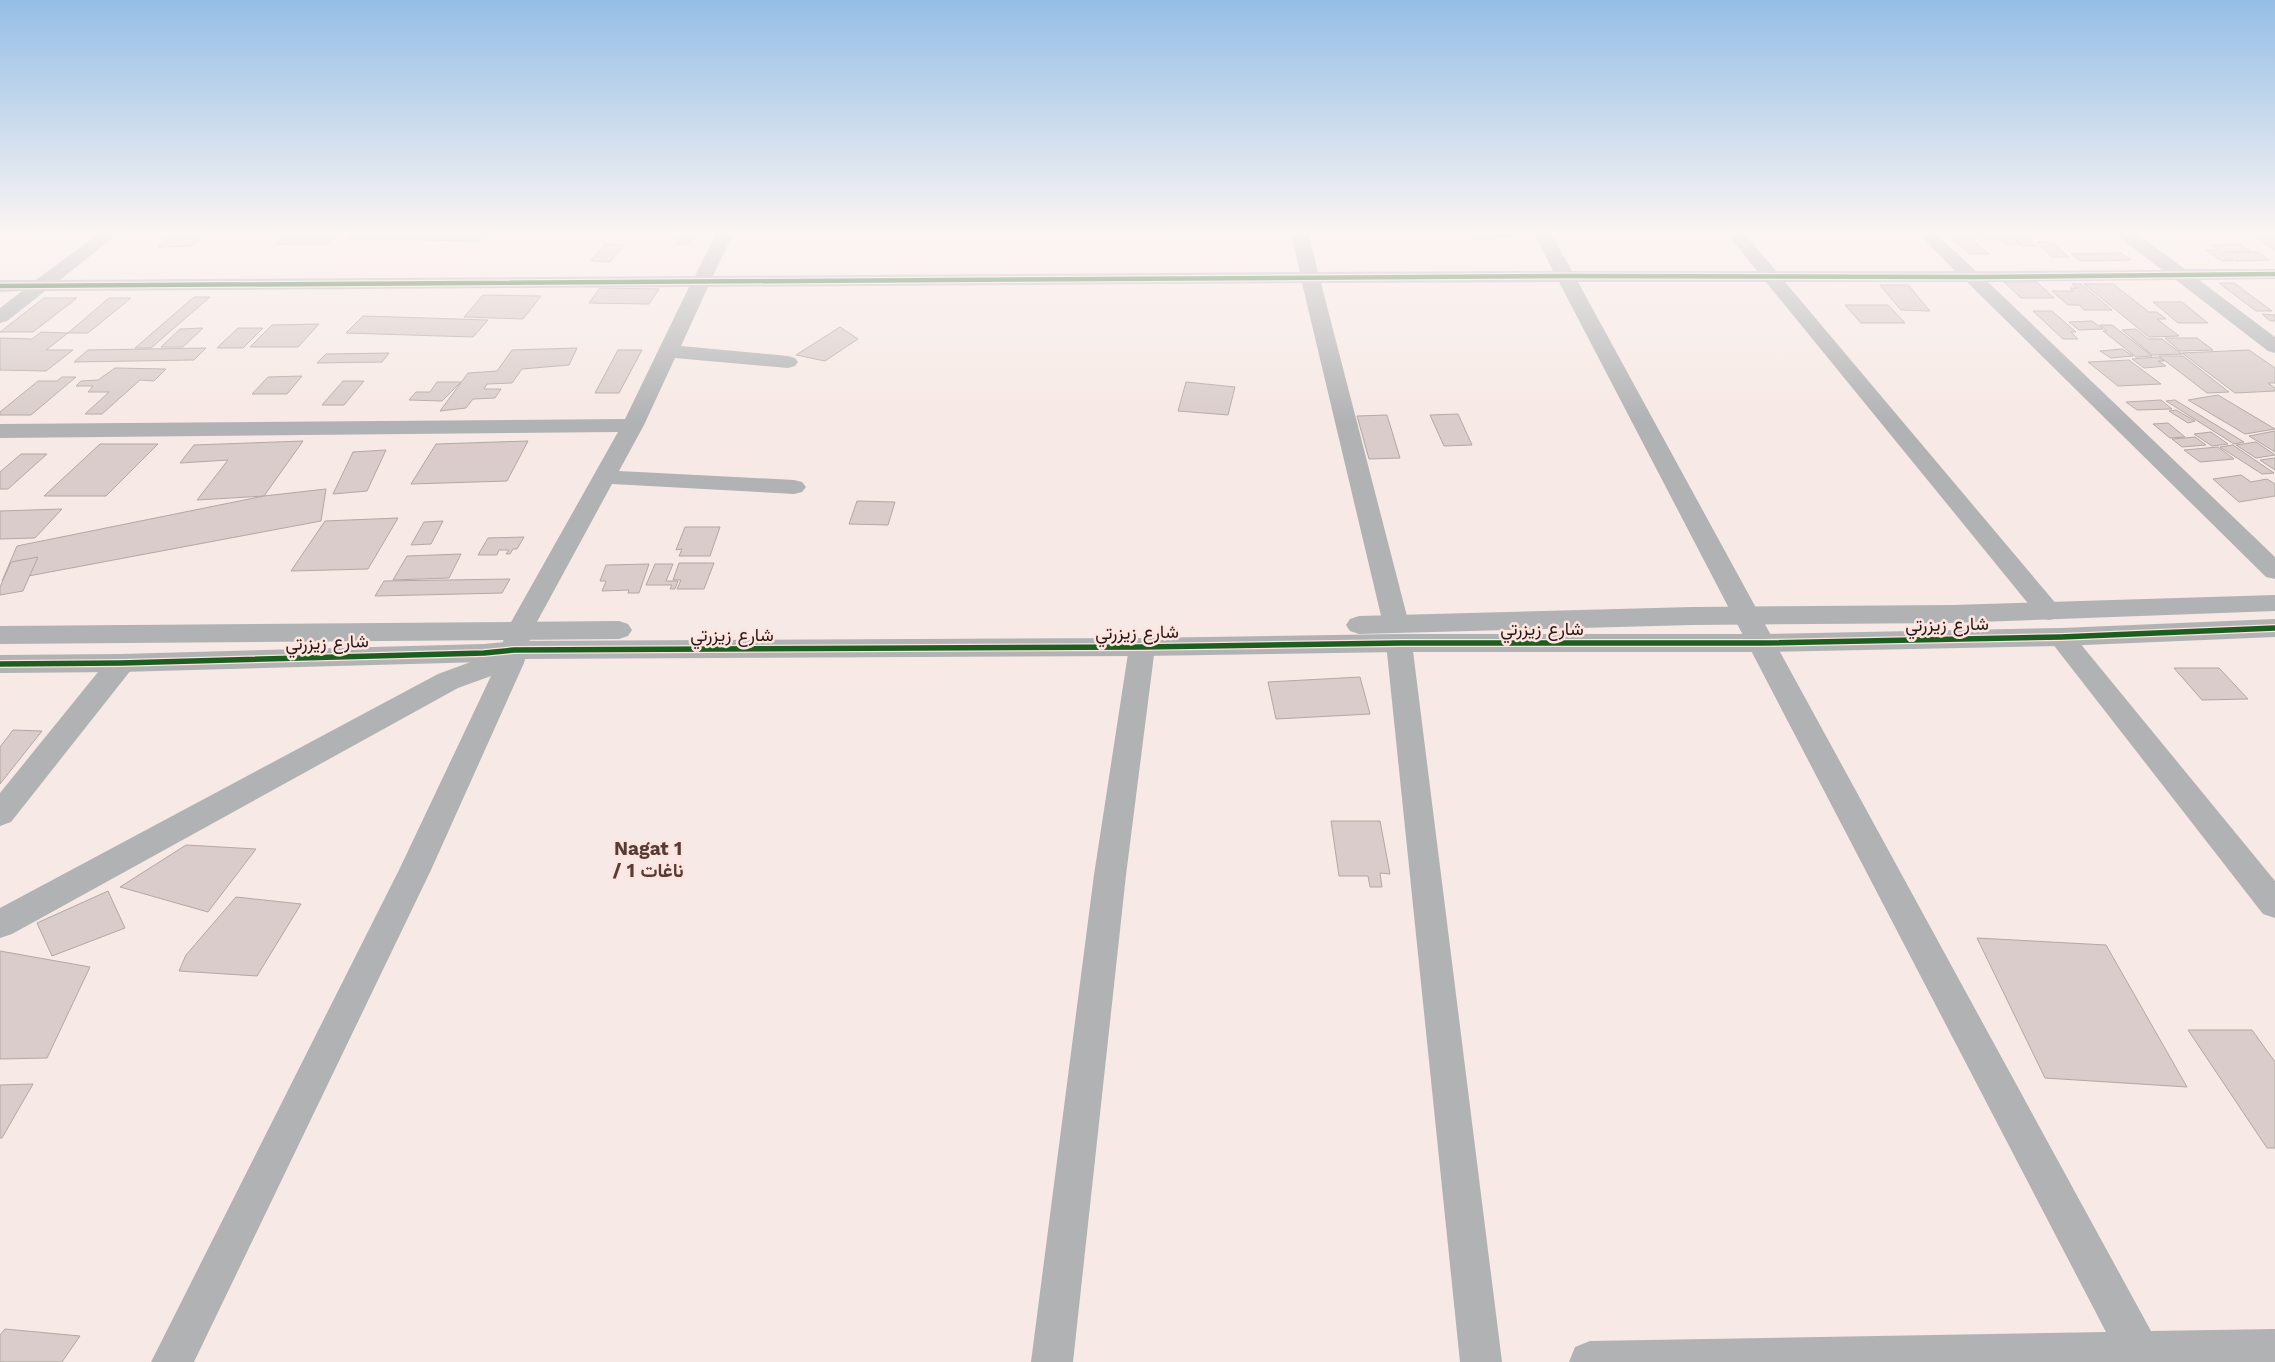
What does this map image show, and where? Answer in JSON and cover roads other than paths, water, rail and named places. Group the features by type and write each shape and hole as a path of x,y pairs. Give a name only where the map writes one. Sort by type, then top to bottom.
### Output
{"street":[{"path":"0,317 28,296"},
{"path":"172,1362 415,870 514,648 633,425 694,296"},
{"path":"1314,296 1397,634 1481,1362"},
{"path":"1576,296 2142,1357"},
{"path":"1786,296 2055,624 2275,905"},
{"path":"1993,296 2275,570"},
{"path":"2207,296 2275,347"},
{"path":"668,350 788,362"},
{"path":"0,431 633,425"},
{"path":"604,477 794,487"},
{"name":"شارع زيزرتي","path":"2055,624 2275,603"},
{"name":"شارع زيزرتي","path":"0,664 121,663 484,653 514,648 1088,629 1397,634 2055,624 2275,628"},
{"name":"شارع زيزرتي","path":"0,635 514,648 1142,647 1397,634"},
{"path":"1052,1362 1110,875 1142,647"},
{"path":"0,924 448,681 486,668 514,648"},
{"path":"0,814 121,663"},
{"path":"1590,1362 2142,1357 2275,1350"}],"district":[{"name":"Nagat 1 / ناغات 1","path":"648,859"}]}
